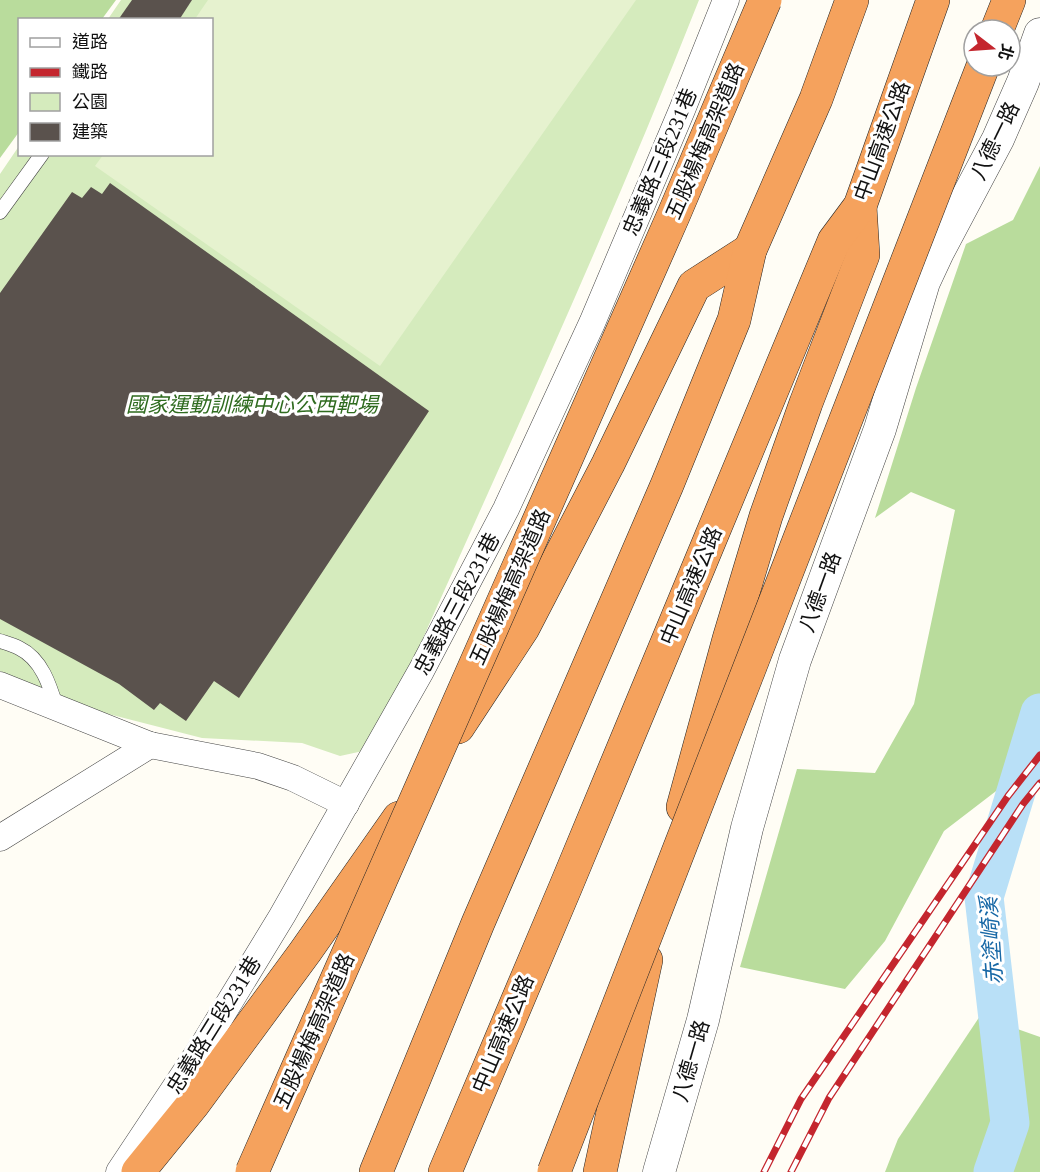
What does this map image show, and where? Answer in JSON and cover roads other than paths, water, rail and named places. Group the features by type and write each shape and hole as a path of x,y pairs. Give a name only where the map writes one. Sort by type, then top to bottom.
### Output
{"highway":[{"name":"五股楊梅高架道路","path":"252,1172 674,214 765,0"},
{"path":"376,1172 478,923 667,485 734,320 750,250 816,99 852,0"},
{"name":"中山高速公路","path":"445,1172 834,241 860,206 933,0"},
{"path":"1002,18 1009,0"},
{"path":"554,1172 978,78"},
{"path":"600,1172 669,857 726,650 766,516 806,403 863,255 860,206"},
{"path":"137,1159 194,1103 305,952 392,829 523,628 608,464 693,286 750,250"}],"street":[{"name":"忠義路三段231巷","path":"119,1172 137,1159 282,916 421,671 507,509 592,323 726,0"},
{"name":"八德一路","path":"660,1172 703,1020 747,828 795,660 880,429 924,282 998,139 1023,82 1040,34"},
{"path":"0,685 150,745 258,766 293,778 346,804"},
{"path":"0,838 150,745"}],"lane":[{"path":"0,212 41,156"},
{"path":"0,642 19,648 33,657 51,690 57,709"}],"waterway":[{"name":"赤塗崎溪","path":"993,1172 1010,1123 984,897 1040,713"}],"railway":[{"path":"764,1172 801,1099 1008,796 1040,755"},
{"path":"791,1172 829,1098 1023,804 1040,783"}],"park label":[{"name":"國家運動訓練中心公西靶場","path":"252,405"}]}
